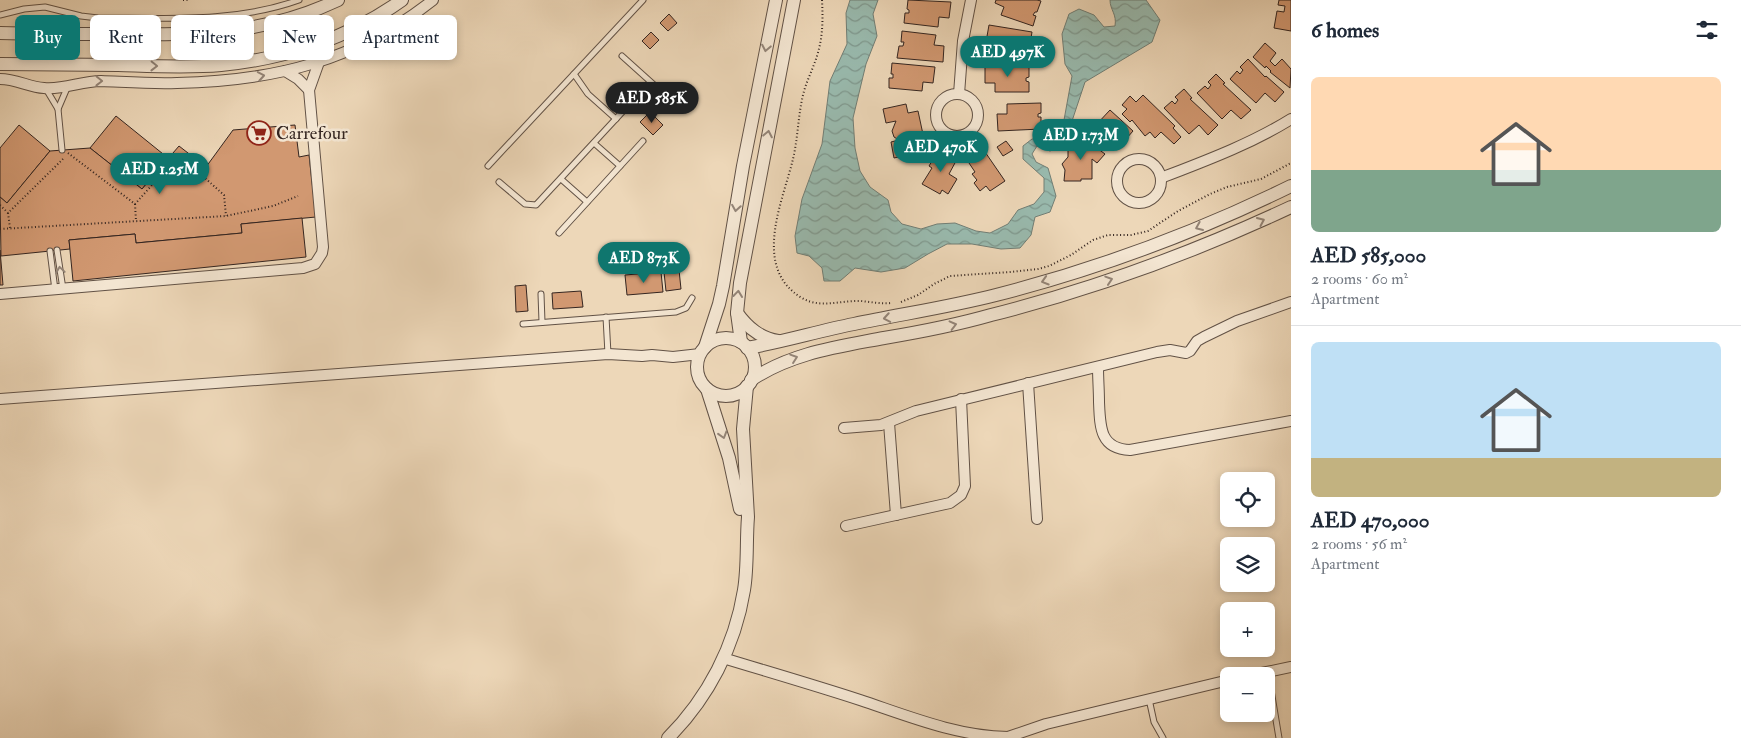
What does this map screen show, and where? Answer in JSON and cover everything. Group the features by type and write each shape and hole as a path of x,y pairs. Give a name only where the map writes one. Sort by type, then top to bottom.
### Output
{"street":[{"path":"0,33 167,35 232,31 264,26 295,17 338,0"},
{"path":"377,15 402,0"},
{"path":"411,15 433,0"},
{"path":"746,531 729,458 707,389 698,377 697,362 719,304 723,286 743,166 776,0"},
{"path":"744,345 737,313 740,283 794,0"},
{"path":"959,94 963,41 970,0"},
{"path":"0,64 184,66 221,64 249,61 299,50 344,33"},
{"path":"0,79 17,81 46,89 67,87 89,81 177,83 229,80 285,71 319,62 344,53"},
{"path":"0,294 276,271 303,268 315,264 322,253 323,247 309,90 319,62"},
{"path":"285,71 298,79 309,90"},
{"path":"959,94 970,99 978,115 974,127 964,134 952,135 946,133 938,123 936,111 938,105 947,96 959,94"},
{"path":"1161,178 1217,156 1291,119"},
{"path":"1133,160 1151,162 1156,166 1161,178 1156,196 1139,204 1127,200 1117,185 1117,178 1122,167 1133,160"},
{"path":"744,345 780,342 834,328 912,314 988,297 1069,274 1193,230 1291,186"},
{"path":"707,389 727,396 741,391 749,383 781,363 814,352 939,328 1062,295 1179,255 1291,207"},
{"path":"844,428 889,423 911,412 1164,350 1186,353 1204,336 1237,321 1291,302"},
{"path":"737,313 743,322 760,335 780,342"},
{"path":"0,399 608,354 673,357 702,351 713,341 722,338 732,339 744,345 752,355 754,363 754,372 749,383 743,429 748,517 744,589 737,622 724,658 702,697 668,738"},
{"path":"1098,367 1101,431 1109,443 1123,450 1291,421"},
{"path":"1028,384 1038,519"},
{"path":"846,526 950,503 957,499 964,491 965,486 961,400"},
{"path":"889,423 896,515"},
{"path":"724,658 833,692 954,734 983,736 1007,737 1033,728 1220,682"},
{"path":"1275,670 1291,667"}],"lane":[{"path":"0,15 40,7 98,18 221,16 268,9 299,0"},
{"path":"488,166 643,0"},
{"path":"622,56 682,110"},
{"path":"574,74 588,94 616,119"},
{"path":"499,182 525,204 532,206 561,179 650,82"},
{"path":"62,150 58,109 67,87"},
{"path":"46,89 58,109"},
{"path":"559,233 643,141"},
{"path":"594,143 620,166"},
{"path":"561,179 587,202"},
{"path":"57,250 59,289"},
{"path":"50,251 59,289"},
{"path":"541,294 542,322"},
{"path":"522,324 682,311 690,304 692,298"},
{"path":"606,317 608,354"},
{"path":"1149,699 1154,722 1163,738"},
{"path":"1275,710 1280,738"}],"path":[{"path":"184,0 189,0"},
{"path":"822,0 823,20 820,46 804,88 792,160 776,219 775,260 785,282 793,291 808,300 826,304 853,301 890,304"},
{"path":"8,212 68,153 135,204"},
{"path":"136,221 135,204 179,155 224,195 226,216"},
{"path":"900,302 918,295 950,276 1010,272 1049,266 1093,240 1108,235 1131,235 1148,230 1210,194 1227,187 1262,179 1291,163"},
{"path":"0,229 226,216 273,206 298,196"},
{"path":"0,205 8,212 10,228"}],"water":[{"path":"850,0 878,0 873,14 877,36 866,64 853,118 855,148 860,171 870,187 888,200 891,212 902,224 921,229 937,224 955,223 976,231 990,233 1008,224 1018,210 1034,204 1044,192 1044,178 1023,159 1023,146 1032,139 1049,139 1057,148 1050,151 1037,146 1032,154 1036,162 1048,168 1056,196 1050,212 1035,217 1031,235 1020,248 1001,249 972,244 947,244 905,268 881,272 855,268 840,281 824,281 822,268 809,256 797,253 795,236 802,199 822,144 830,81 847,44 846,13"},
{"path":"1110,0 1146,0 1160,20 1152,42 1085,82 1072,121 1064,120 1072,76 1065,64 1062,34 1069,14 1079,9 1094,15 1104,27 1115,26 1115,18"}],"building":[{"path":"908,0 951,2 949,18 939,17 938,27 904,23 905,13 909,13 907,9"},
{"path":"996,0 1041,1 1037,12 1033,15 1036,16 1033,26 1001,15 1004,7 995,3"},
{"path":"1279,0 1291,0 1291,31 1274,28 1277,11 1284,12 1285,6 1278,5"},
{"path":"669,14 677,23 668,31 660,23"},
{"path":"989,25 1032,32 1030,44 1028,43 1027,47 1030,48 1028,58 995,53 996,43 986,42"},
{"path":"902,31 936,35 934,45 944,46 943,62 897,58 899,46 903,46 904,42 901,42"},
{"path":"651,32 659,40 650,49 642,41"},
{"path":"1265,43 1276,53 1270,61 1275,66 1282,59 1291,69 1290,88 1253,57"},
{"path":"1248,59 1265,77 1284,92 1275,102 1265,93 1256,103 1230,79 1237,71 1240,74 1243,70 1240,67"},
{"path":"892,63 935,67 933,83 923,82 922,91 889,88 889,78 893,78 893,74 891,74"},
{"path":"985,66 1029,66 1029,77 1026,78 1026,81 1029,82 1029,92 995,92 995,83 985,83"},
{"path":"1216,74 1225,83 1223,84 1251,110 1241,119 1231,110 1222,119 1197,93 1205,86 1208,89 1211,85 1208,82"},
{"path":"1184,89 1192,98 1190,99 1218,125 1208,135 1199,125 1189,134 1164,108 1172,101 1175,104 1178,100 1175,97"},
{"path":"651,92 657,98 644,112 638,106"},
{"path":"1143,95 1175,126 1173,128 1181,137 1174,144 1161,132 1155,138 1150,132 1145,136 1132,120 1130,122 1122,114 1127,109 1122,105 1130,96 1136,102"},
{"path":"1041,103 1041,113 1038,114 1038,117 1041,117 1041,129 998,131 997,114 1007,114 1007,104"},
{"path":"906,104 908,113 918,111 924,139 913,141 915,153 894,158 891,142 899,140 894,137 892,131 896,121 886,123 883,109"},
{"path":"1110,110 1133,131 1126,139 1123,137 1122,142 1116,148 1107,139 1102,144 1087,129 1093,122 1096,125"},
{"path":"650,112 663,125 653,135 640,122"},
{"path":"116,116 168,158 142,189 90,148"},
{"path":"19,125 50,151 7,203 0,197 0,148"},
{"path":"295,125 299,157 309,155 316,217 241,224 242,233 136,243 135,234 69,240 70,249 1,256 0,197 7,203 50,151 90,148 142,189 179,146 206,167 233,130"},
{"path":"1082,137 1105,154 1097,163 1092,159 1092,179 1064,181 1065,170 1062,164 1068,157 1068,150 1074,143 1076,145"},
{"path":"1006,141 1013,150 1003,156 997,147"},
{"path":"940,148 952,154 950,157 956,161 949,174 957,179 948,194 942,190 940,194 922,184 932,168 929,166"},
{"path":"983,149 1005,181 990,191 986,186 980,191 974,183 977,180 972,174 975,172 967,160"},
{"path":"302,218 306,257 73,281 69,240 135,234 136,243 242,233 241,224"},
{"path":"0,250 3,285 0,285"},
{"path":"679,270 681,289 666,291 664,272"},
{"path":"661,272 663,292 627,295 625,275"},
{"path":"526,285 528,311 516,312 515,286"},
{"path":"581,291 583,307 553,309 552,293"}],"place":[{"name":"Carrefour","path":"259,133"}]}
